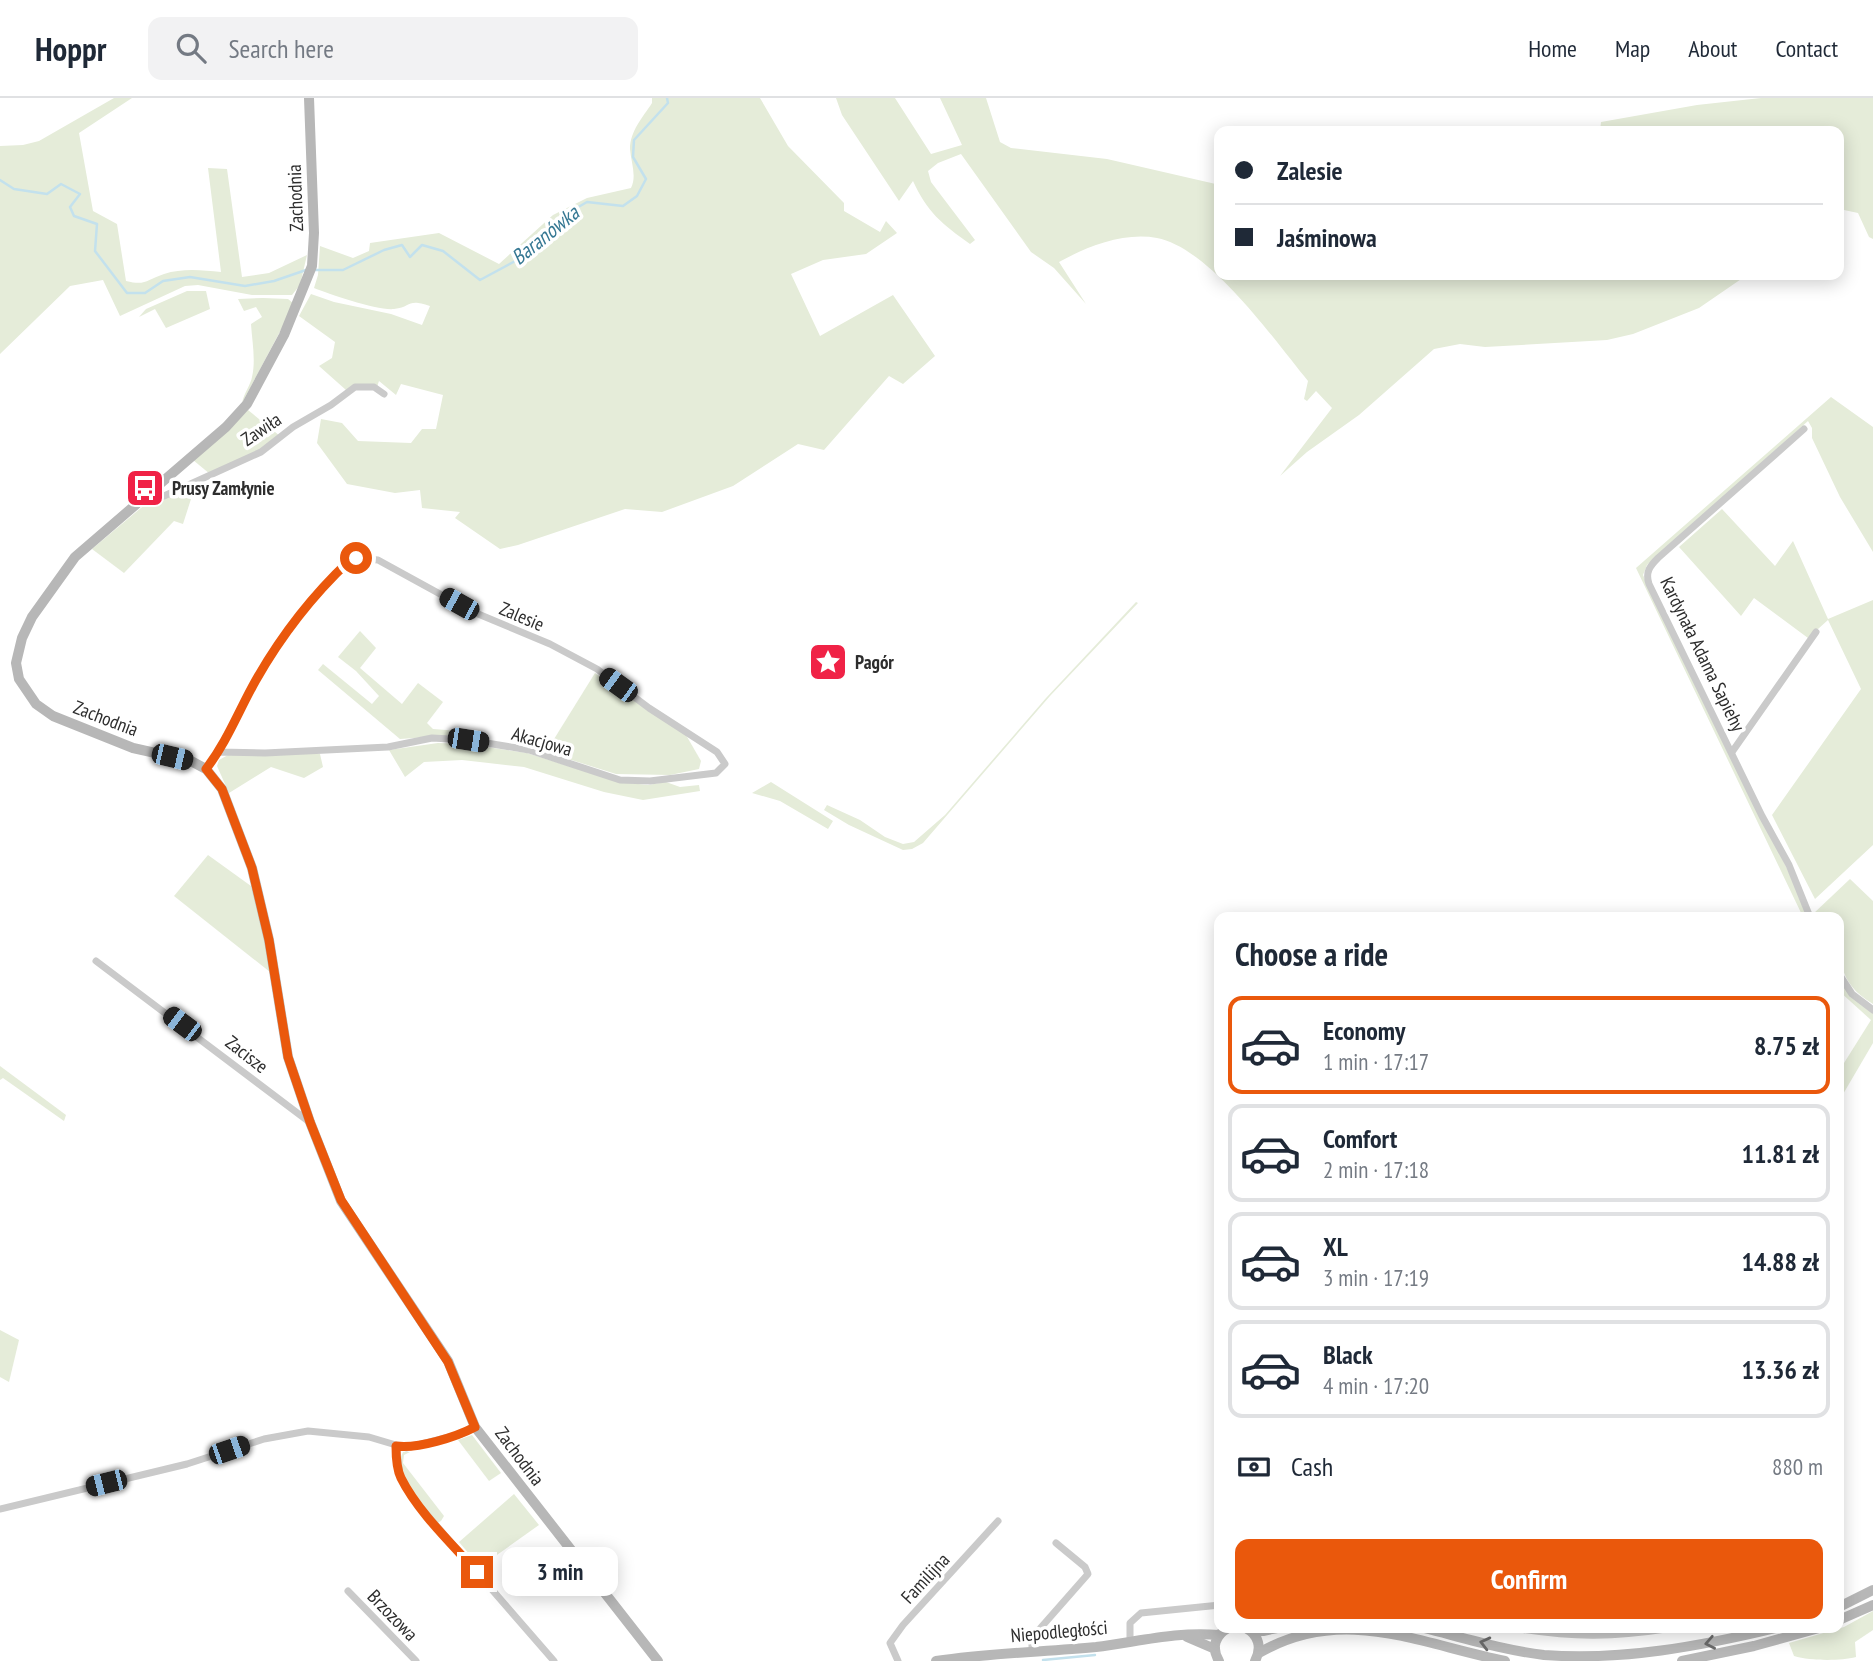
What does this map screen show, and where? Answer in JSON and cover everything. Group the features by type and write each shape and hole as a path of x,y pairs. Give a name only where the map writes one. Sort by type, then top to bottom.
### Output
{"street":[{"name":"Zachodnia","path":"309,98 314,233 310,272 284,335 247,404 226,428 75,557 40,602 22,638 16,663 17,671 29,696 53,716 133,748 191,761 206,769 222,789 252,868 272,953 288,1057 341,1200 448,1362 475,1427 658,1661"},
{"name":"Zawiła","path":"150,493 164,496 261,452 293,426 331,405 355,387 374,387 384,394"},
{"name":"Kardynała Adama Sapiehy","path":"1804,429 1658,558 1648,571 1649,584 1793,875 1808,912"},
{"name":"Zalesie","path":"206,769 219,752 271,656 314,596 349,561 356,558 378,560 471,611 550,645 597,669 649,708 717,752 724,764"},
{"name":"Kardynała Adama Sapiehy","path":"1732,752 1816,632"},
{"name":"Akacjowa","path":"219,752 375,748 432,738 468,740 529,750 581,769 620,779 650,781 716,774 724,764"},
{"name":"Zacisze","path":"96,961 310,1122"},
{"path":"1844,982 1852,994 1873,1010"},
{"path":"0,1508 187,1464 264,1439 309,1431 369,1437 407,1448 461,1434 475,1427"},
{"path":"396,1446 400,1476 415,1501 554,1661"},
{"name":"Familijna","path":"898,1661 890,1643 998,1521"},
{"path":"1032,1651 1032,1639 1037,1632 1088,1574 1085,1567 1056,1543"},
{"path":"1844,1604 1873,1590"},
{"name":"Brzozowa","path":"348,1591 416,1661"},
{"path":"1844,1618 1873,1605"},
{"path":"1130,1642 1130,1623 1141,1613 1214,1606"},
{"path":"1185,1635 1215,1657 1222,1633"},
{"path":"1252,1633 1258,1641 1257,1659"},
{"path":"1257,1659 1289,1637 1303,1633"},
{"path":"1391,1633 1505,1661"},
{"path":"1444,1633 1507,1649 1586,1658 1619,1657 1686,1647 1752,1633"},
{"path":"1548,1633 1589,1637 1640,1633"},
{"path":"1682,1661 1801,1633"},
{"name":"Niepodległości","path":"936,1661 1185,1635 1219,1635"}],"green space":[{"path":"114,98 132,98 79,133 93,211 117,224 126,281 142,283 178,271 221,272 208,168 227,169 242,277 269,273 307,255 300,285 292,295 252,295 198,285 185,286 120,316 103,280 70,286 0,354 0,146 39,141"},
{"path":"652,98 760,98 788,146 844,203 844,211 880,232 886,221 897,233 866,254 823,260 791,274 820,336 893,295 935,356 903,384 889,376 824,450 798,444 733,486 662,512 625,509 500,549 455,518 460,512 422,508 420,490 395,493 347,484 317,443 321,419 342,423 358,441 411,443 422,429 436,429 443,395 401,384 396,395 379,381 377,387 346,390 319,366 332,358 335,342 299,316 311,294 334,302 391,314 422,325 430,306 413,303 387,309 354,302 314,288 318,275 320,246 353,258 369,251 370,243 439,233 499,264 553,215 587,198 631,188 634,174 630,149 632,136 652,103"},
{"path":"836,98 895,98 931,154 962,145 940,98 986,98 1000,142 1011,148 1107,159 1214,184 1214,273 1177,245 1157,238 1132,237 1106,242 1059,262 1086,304 1054,268 1031,252 961,154 938,163 928,171 931,182 975,240 970,244 936,217 913,181 899,201 842,115"},
{"path":"1761,98 1873,98 1873,239 1869,237 1858,213 1844,210 1844,126 1601,126 1601,122 1697,105"},
{"path":"1222,280 1740,280 1699,308 1633,334 1607,340 1485,347 1460,344 1434,349 1359,415 1307,452 1280,476 1332,408 1316,391 1307,401 1304,399 1308,381"},
{"path":"187,291 206,291 210,309 166,328 155,309 139,317 146,309"},
{"path":"238,299 288,299 293,303 293,307 242,403 253,371 251,324 262,317 256,307 244,311"},
{"path":"1831,397 1873,427 1873,552 1840,497 1812,438 1812,428 1808,421 1647,565 1643,575 1806,912 1801,912 1636,568"},
{"path":"248,410 280,436 260,451 210,474 193,460"},
{"path":"173,494 191,499 183,524 174,521 124,573 92,549 154,497"},
{"path":"1722,509 1775,566 1793,541 1828,619 1873,600 1873,845 1815,899 1772,815 1861,689 1828,620 1808,638 1754,598 1741,616 1679,547"},
{"path":"1136,602 1138,603 1050,696 923,843 903,850 824,810 827,805 860,820 885,837 903,844 914,842 945,815 1046,698"},
{"path":"360,631 376,648 360,668 402,704 418,683 443,702 427,723 433,729 460,731 457,735 400,739 318,670 323,664 372,704 379,696 356,671 338,657"},
{"path":"595,673 686,735 701,761 699,769 670,775 616,774 546,752"},
{"path":"438,743 467,744 527,753 619,782 648,785 666,782 680,787 699,785 700,791 643,800 604,792 524,767 462,760 424,762 405,777 389,750"},
{"path":"320,754 323,767 304,778 271,767 229,793 217,766 219,760 228,755"},
{"path":"771,782 833,821 828,829 780,801 752,793"},
{"path":"208,855 251,886 262,923 270,972 174,896"},
{"path":"1850,879 1873,901 1873,1004 1852,987 1844,972 1844,912 1815,912"},
{"path":"1844,984 1873,1012 1873,1043 1844,1092 1844,1063 1871,1020 1844,996"},
{"path":"0,1066 66,1115 64,1121 3,1078 0,1080"},
{"path":"0,1330 19,1340 9,1382 0,1377"},
{"path":"472,1435 501,1473 489,1481 458,1440"},
{"path":"403,1452 410,1452 404,1455 403,1463 444,1516 441,1521 437,1523 405,1479 401,1460"},
{"path":"514,1494 539,1525 480,1567 459,1542"},
{"path":"1873,1611 1873,1630 1855,1642 1856,1657 1825,1660 1794,1656 1789,1643 1823,1633 1844,1633 1844,1627"}],"waterway":[{"name":"Baranówka","path":"312,270 343,270 384,250 402,245 410,257 422,245 443,251 480,280 519,259 561,217 587,202 623,206 637,196 646,179 633,157 634,140 668,103 667,98"},
{"name":"Baranówka","path":"0,180 14,189 47,194 61,184 80,194 70,207 74,216 97,224 95,251 127,293 145,293 163,281 190,277 245,286 274,281 306,270"},
{"path":"1043,1660 1095,1655"}],"place":[{"name":"Prusy Zamłynie","path":"145,488"},
{"name":"Pagór","path":"828,662"}],"route":[{"path":"356,558 349,561 314,596 271,656 219,752 206,769 222,789 252,868 279,991 288,1057 341,1200 448,1362 475,1427 461,1434 407,1448 396,1446 396,1453 400,1476 415,1501 477,1572"}]}
